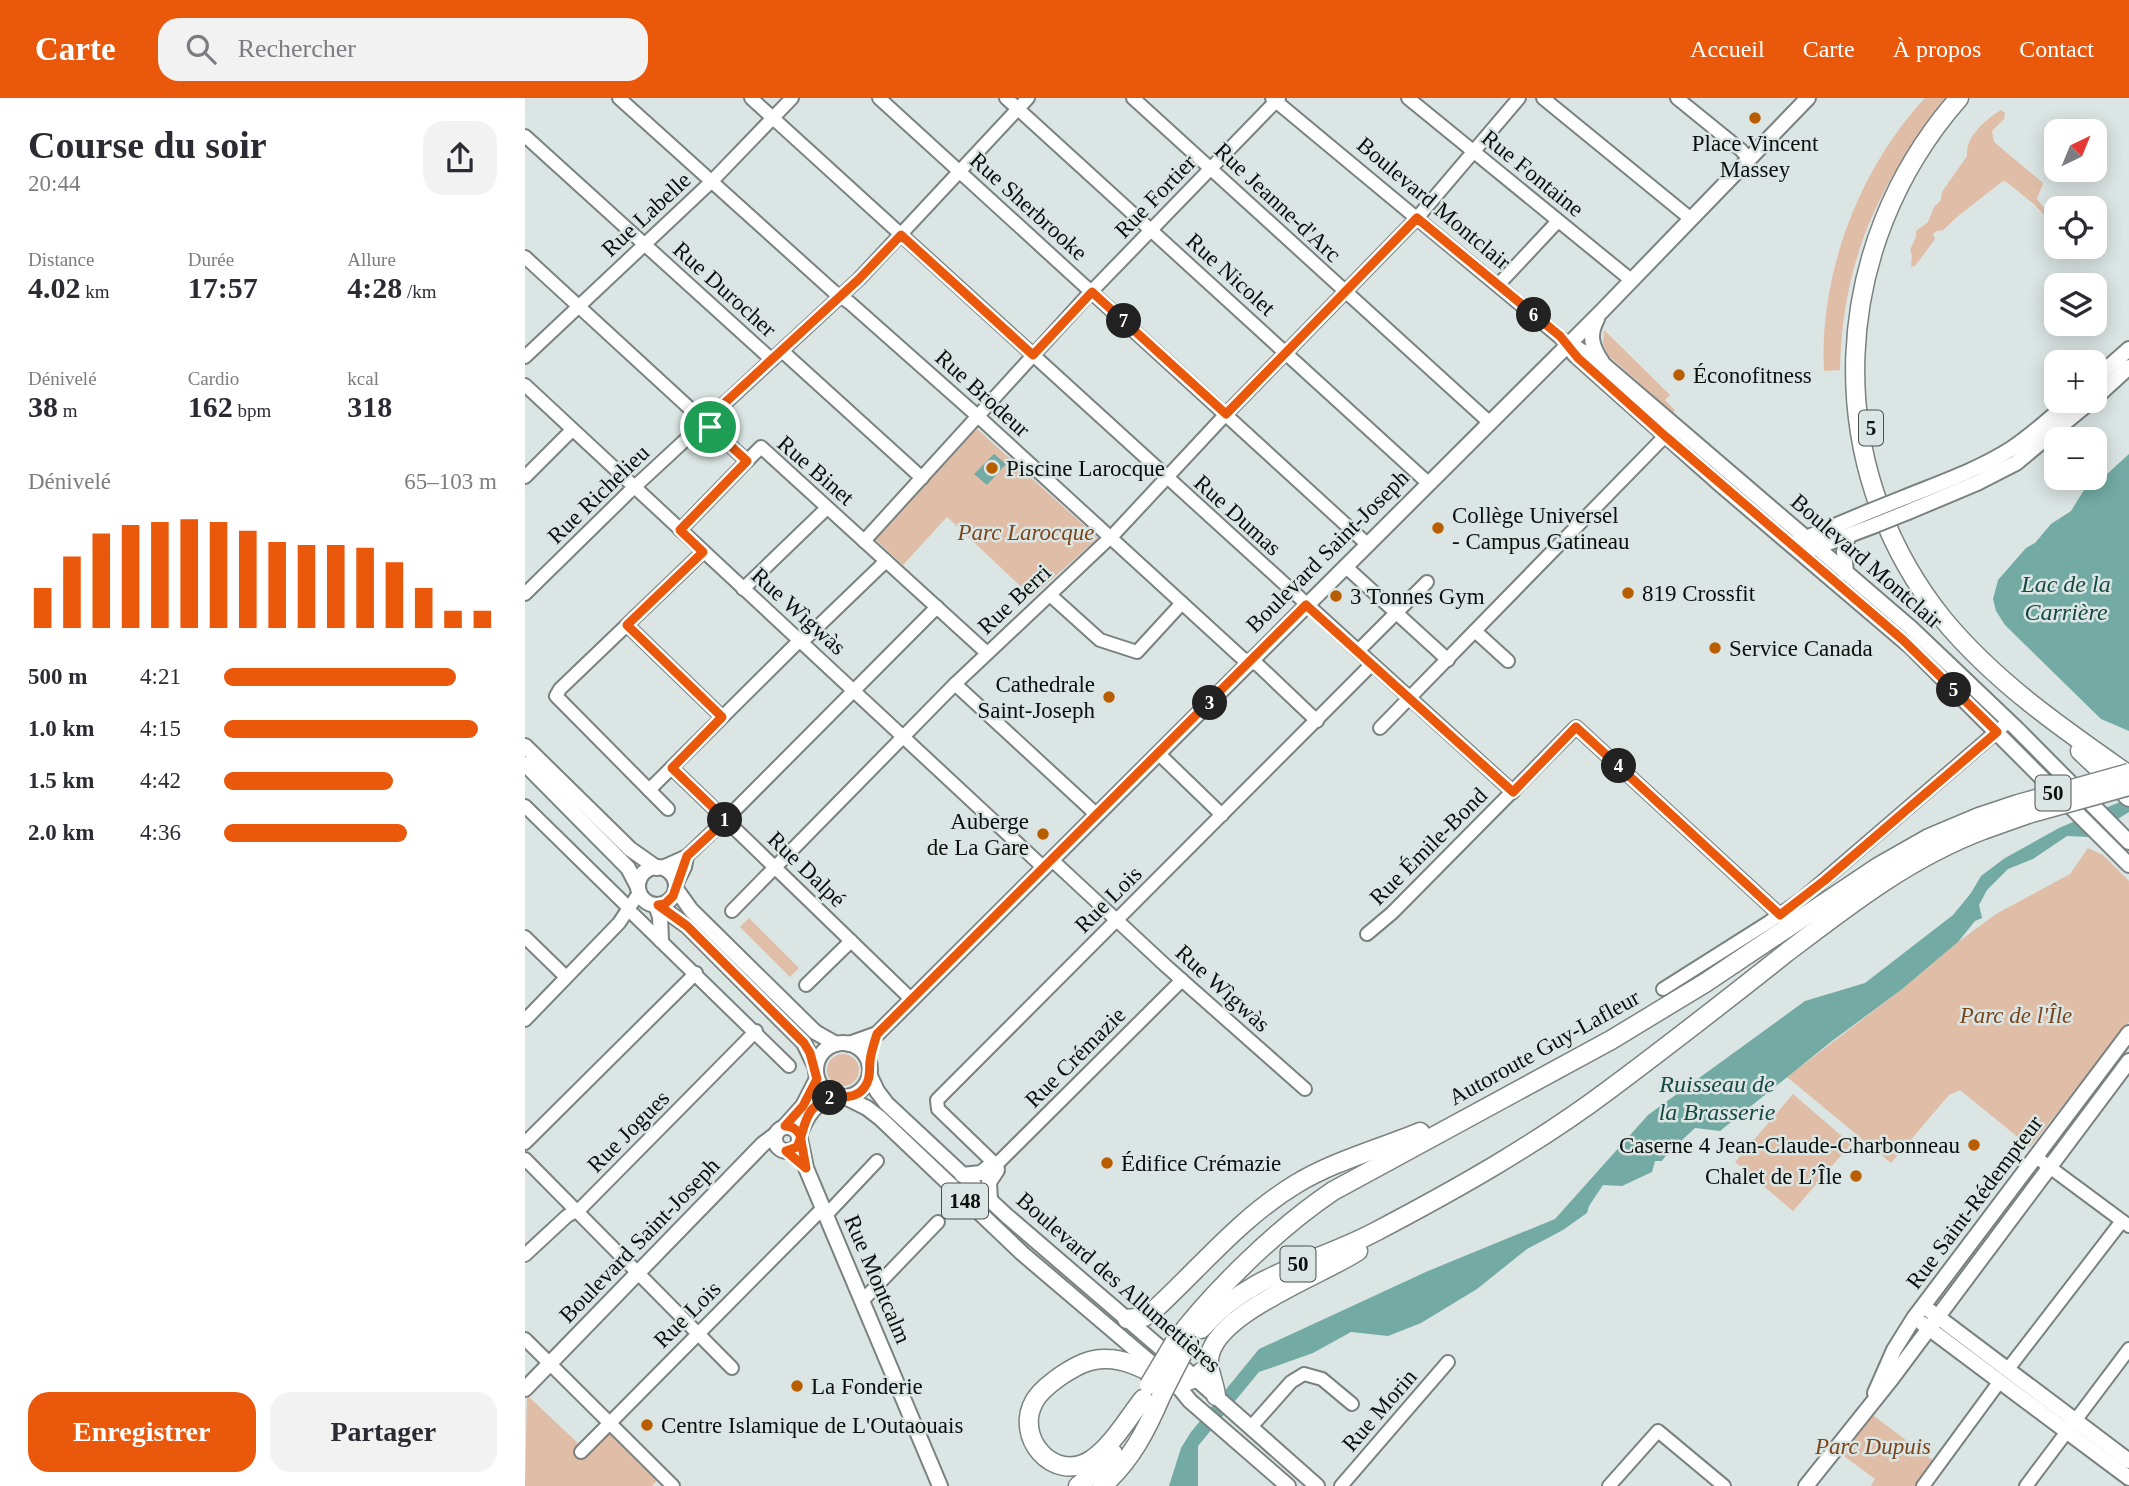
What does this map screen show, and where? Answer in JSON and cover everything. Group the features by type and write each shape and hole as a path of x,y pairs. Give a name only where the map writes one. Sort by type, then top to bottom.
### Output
{"highway":[{"name":"5","path":"1959,98 1927,138 1907,171 1887,210 1869,261 1860,301 1855,349 1860,433 1869,475 1905,561 1921,588 1963,642 1999,677 2126,783"},
{"name":"5","path":"1975,98 1941,140 1916,178 1893,226 1878,273 1870,313 1866,363 1870,418 1878,463 1894,513 1913,552 1933,585 1965,626 2036,693 2129,761"},
{"name":"Autoroute Guy-Lafleur","path":"1179,1347 1224,1306 1255,1284 1358,1241 1531,1144 1580,1111 1878,884 2018,804 2126,783"},
{"name":"Autoroute Guy-Lafleur","path":"1103,1486 1135,1449 1158,1391 1194,1319 1255,1256 1314,1204 1375,1167 1598,1048 1675,1002 1889,860 1930,838 1981,823"},
{"path":"1127,1319 1144,1317 1153,1312 1244,1222 1300,1182 1332,1166 1520,1090"},
{"path":"1214,1392 1209,1365 1217,1340 1238,1319 1263,1302 1352,1256 1430,1201"},
{"path":"1158,1391 1120,1360 1105,1358 1086,1361 1052,1382 1036,1398 1028,1418 1030,1438 1048,1460 1067,1466 1081,1465 1104,1448 1158,1391 1195,1378 1209,1365"},
{"name":"Autoroute Guy-Lafleur","path":"1078,1486 1101,1467 1117,1448 1158,1391"}],"main road":[{"name":"Boulevard Saint-Joseph","path":"842,1044 877,1034 912,1000 1427,482 1602,311 1808,98"},
{"path":"1602,311 1593,327 1591,340 1602,363"},
{"name":"Boulevard Montclair","path":"1568,344 1602,363 1676,424 1911,647 2129,865"},
{"name":"Boulevard Montclair","path":"1568,344 1578,358 1665,436 1804,545 1846,573 1911,628 2009,721 2124,837"},
{"path":"2107,368 2129,349"},
{"path":"2107,387 2129,368"},
{"path":"1804,545 1905,505 2000,456 2022,442 2056,413"},
{"path":"1905,505 1977,483 2016,463 2076,413"},
{"path":"1804,545 1848,536 1871,519"},
{"path":"1846,573 1844,552 1848,536"},
{"path":"525,746 629,849 646,863 672,875 688,907 815,1032 862,1050 870,1069"},
{"path":"525,764 628,868 645,901 656,905 687,926 804,1043 824,1090 840,1097"},
{"path":"639,890 643,873 658,868"},
{"path":"656,905 671,899 676,887"},
{"path":"656,905 660,917 661,940"},
{"name":"Rue Saint-Rédempteur","path":"1869,1407 1894,1350 1919,1312 2129,1033"},
{"path":"756,1153 797,1147 813,1108 823,1100 861,1091 870,1069 877,1034"},
{"path":"816,1074 821,1054 842,1044"},
{"name":"Rue Saint-Rédempteur","path":"1806,1486 1869,1407 2129,1061"},
{"name":"Boulevard des Allumettières","path":"870,1069 883,1100 962,1175 1214,1392 1317,1486"},
{"name":"Boulevard Saint-Joseph","path":"525,1389 763,1144 780,1131 803,1106 816,1074"},
{"name":"Boulevard des Allumettières","path":"840,1097 867,1108 880,1118 1029,1259 1158,1391 1198,1407 1288,1486"},
{"path":"784,1150 777,1146 780,1131 796,1129 800,1137"},
{"name":"Rue Montcalm","path":"800,1137 806,1168 940,1486"},
{"name":"Rue Montcalm","path":"784,1150 806,1168"},
{"path":"962,1175 979,1174 991,1165 996,1165 997,1170 989,1182 990,1201"},
{"path":"1919,1312 2071,1426 2129,1478"},
{"path":"2071,1426 2129,1461"}],"street":[{"name":"Rue Brodeur","path":"619,98 977,416 1242,658 1258,665 1317,721"},
{"name":"Rue Dumas","path":"751,98 1513,792"},
{"name":"Rue Labelle","path":"525,357 712,181 792,98"},
{"name":"Rue Sherbrooke","path":"879,98 1367,544"},
{"name":"Rue Nicolet","path":"1006,98 1427,482"},
{"name":"Rue Richelieu","path":"525,594 633,488 840,296 901,235 1028,98"},
{"name":"Rue Jeanne-d'Arc","path":"1133,98 1489,422"},
{"name":"Rue Fontaine","path":"1408,98 1631,280"},
{"name":"Rue Berri","path":"732,911 955,684 1110,538 1226,414 1417,218 1519,98"},
{"path":"1543,98 1691,219"},
{"path":"1677,98 1749,159"},
{"name":"Rue Fortier","path":"863,541 1033,355 1275,99"},
{"name":"Boulevard Montclair","path":"1275,99 1568,344"},
{"name":"Rue Durocher","path":"525,135 772,360"},
{"path":"1498,285 1559,220"},
{"name":"Rue Binet","path":"525,257 747,461 761,447 987,653"},
{"name":"Rue Durocher","path":"782,351 922,478"},
{"name":"Rue Wìgwàs","path":"525,385 904,737 1116,920 1305,1089"},
{"path":"1380,728 1676,424"},
{"path":"525,477 572,430"},
{"path":"680,530 747,461"},
{"path":"743,589 827,508"},
{"path":"668,809 556,696 560,689 703,552"},
{"path":"649,790 886,561"},
{"path":"1345,566 1448,660"},
{"path":"1358,651 1427,582"},
{"path":"1050,595 1100,640 1137,652 1182,603"},
{"path":"658,868 687,856 726,820 937,607"},
{"path":"627,625 722,717"},
{"path":"1475,631 1508,661"},
{"name":"Rue Lois","path":"996,1165 938,1109 937,1100 1372,664"},
{"path":"955,684 1097,815"},
{"path":"1663,989 1780,915 1825,880 2009,721"},
{"name":"Rue Émile-Bond","path":"1367,934 1392,913 1576,727 1780,915"},
{"path":"1159,754 1222,815"},
{"name":"Rue Dalpé","path":"672,768 912,1000"},
{"path":"525,806 789,1066"},
{"path":"676,887 687,856"},
{"path":"525,1020 631,911 639,890"},
{"path":"631,911 656,905"},
{"path":"525,937 566,977"},
{"path":"806,985 851,941"},
{"path":"525,1143 695,973"},
{"name":"Rue Crémazie","path":"996,1165 1182,980"},
{"name":"Rue Jogues","path":"525,1255 567,1216 582,1208 756,1031"},
{"path":"1931,1483 2004,1375 2125,1224 2036,1157"},
{"path":"525,1159 732,1368"},
{"name":"Rue Lois","path":"581,1452 698,1333 877,1161"},
{"path":"863,1300 938,1222"},
{"path":"525,1339 673,1486"},
{"path":"2026,1486 2129,1349"},
{"name":"Rue Morin","path":"1341,1486 1448,1362"},
{"path":"1251,1427 1291,1382 1304,1374 1322,1379 1352,1404"},
{"path":"1609,1486 1658,1431 1724,1486"}],"green space":[{"path":"1925,98 1948,98 1902,160 1869,224 1848,293 1842,330 1840,370 1824,371 1828,297 1848,225 1881,157"},
{"path":"2001,110 2005,113 2004,119 1992,131 1994,142 2043,183 2037,199 2044,207 2044,215 2003,181 1943,230 1933,234 1935,239 1915,266 1911,267 1910,250 1916,231 1928,222 1934,207 1941,200 1942,192 1967,156 1973,135"},
{"path":"1604,330 1670,395 1665,400 1675,410 1673,413 1608,355 1603,344"},
{"name":"Parc Larocque","path":"977,429 1098,538 1032,597 947,517 903,565 875,539"},
{"name":"Parc de l'Île","path":"2088,848 2103,855 2129,881 2129,1022 2030,1147 1960,1090 1949,1095 1891,1163 1787,1077 1996,914 2070,874"},
{"path":"749,918 799,968 790,977 740,927"},
{"path":"843,1054 854,1059 859,1070 854,1081 843,1086 832,1081 827,1070 832,1059"},
{"path":"1793,1094 1851,1144 1793,1211 1735,1162"},
{"path":"527,1395 584,1449 610,1422 662,1475 652,1486 525,1486"},
{"name":"Parc Dupuis","path":"1866,1410 1939,1465 1923,1486 1873,1486 1871,1485 1875,1479 1836,1450"}],"water":[{"name":"Piscine Larocque","path":"994,454 1006,464 987,485 974,474"},
{"name":"Lac de la Carrière","path":"2129,454 2129,731 2101,719 2005,625 1996,611 1993,599 1998,580 2051,524 2071,511 2084,490 2107,490 2107,474"},
{"name":"Ruisseau de la Brasserie","path":"2129,798 2129,812 2089,837 2067,836 2033,859 2008,869 1987,890 1979,905 1982,918 1975,921 1958,942 1901,990 1832,1041 1720,1131 1695,1128 1662,1161 1655,1161 1652,1172 1622,1186 1603,1185 1587,1213 1563,1230 1527,1249 1477,1289 1421,1323 1388,1336 1351,1332 1313,1353 1259,1372 1198,1446 1198,1486 1169,1486 1181,1448 1191,1432 1259,1349 1428,1271 1555,1219 1648,1115 1805,1001 1865,983 1953,915 1981,876 2005,858 2059,828"}],"place":[{"name":"Place Vincent Massey","path":"1755,118"},
{"name":"Éconofitness","path":"1679,375"},
{"name":"Piscine Larocque","path":"992,468"},
{"name":"Collège Universel - Campus Gatineau","path":"1438,528"},
{"name":"819 Crossfit","path":"1628,593"},
{"name":"3 Tonnes Gym","path":"1336,596"},
{"name":"Service Canada","path":"1715,648"},
{"name":"Cathedrale Saint-Joseph","path":"1109,697"},
{"name":"Auberge de La Gare","path":"1043,834"},
{"name":"Caserne 4 Jean-Claude-Charbonneau","path":"1974,1145"},
{"name":"Édifice Crémazie","path":"1107,1163"},
{"name":"Chalet de L’Île","path":"1856,1176"},
{"name":"La Fonderie","path":"797,1386"},
{"name":"Centre Islamique de L'Outaouais","path":"647,1425"}],"route":[{"path":"710,427 704,422 859,279 901,235 1033,355 1092,292 1226,414 1417,218 1560,336 1578,358 1665,436 1903,640 1997,732 1825,880 1780,915 1576,727 1513,792 1306,605 877,1034 870,1063 870,1076 865,1087 851,1097 835,1096 818,1103 806,1119 800,1135 797,1147 786,1151 806,1168 800,1135 796,1129 785,1126 803,1106 817,1079 807,1047 687,926 658,905 665,904 673,896 687,856 726,820 672,768 722,717 627,625 703,552 680,530 747,461 710,427"}]}
